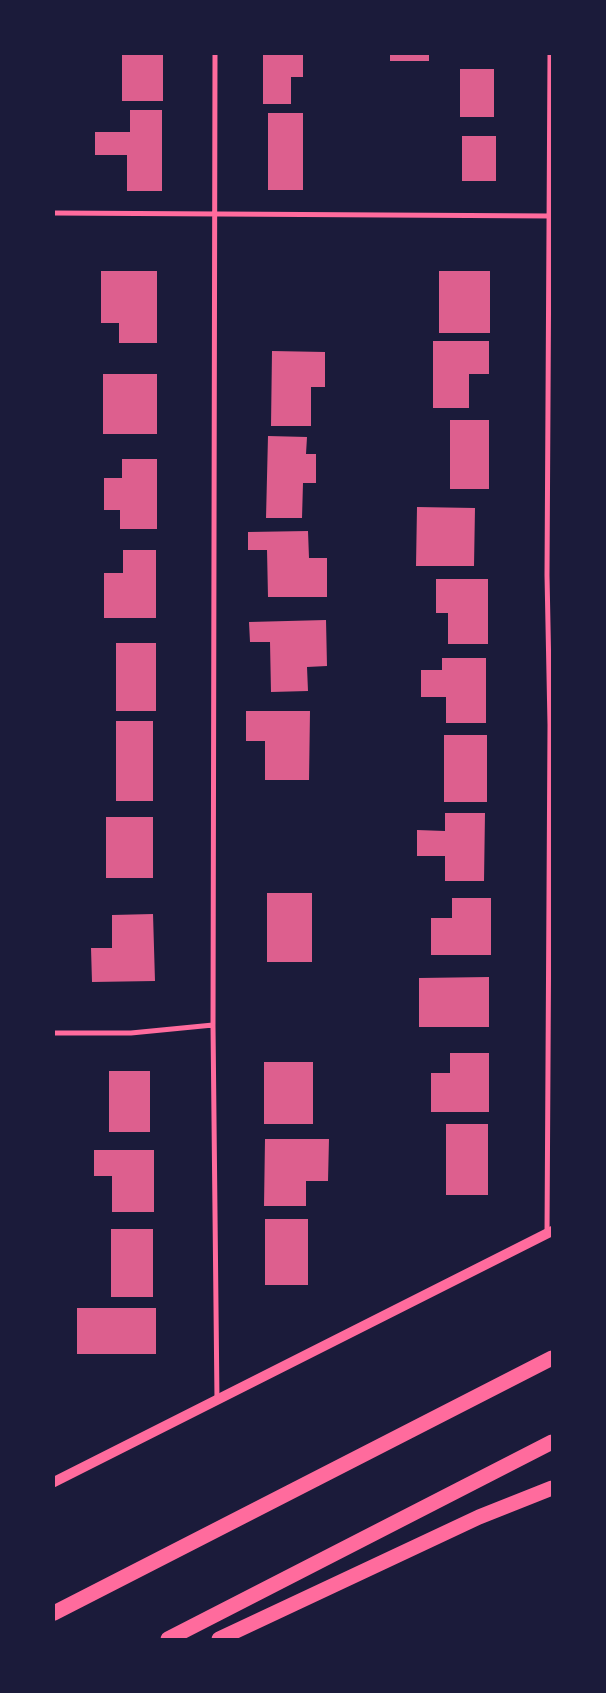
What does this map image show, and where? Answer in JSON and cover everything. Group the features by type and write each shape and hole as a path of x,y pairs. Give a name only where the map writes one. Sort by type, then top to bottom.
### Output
{"highway":[{"path":"54,1613 552,1358"},
{"path":"168,1639 552,1442"},
{"path":"219,1639 478,1517 552,1488"}],"main road":[{"path":"54,1482 549,1232"}],"street":[{"path":"215,54 213,1025 217,1400"},
{"path":"549,1232 550,725 547,574 551,216 550,54"},
{"path":"54,213 551,216"},
{"path":"54,1033 131,1033 213,1025"}],"building":[{"path":"122,54 163,54 163,101 122,101"},
{"path":"263,54 303,54 303,77 291,77 291,104 263,104"},
{"path":"390,54 429,54 429,61 390,61"},
{"path":"460,69 494,69 494,117 460,117"},
{"path":"130,110 162,110 162,191 127,191 127,155 95,155 95,132 130,132"},
{"path":"268,113 303,113 303,190 268,190"},
{"path":"462,136 496,136 496,181 462,181"},
{"path":"101,271 157,271 157,343 119,343 119,323 101,323"},
{"path":"439,271 490,271 490,333 439,333"},
{"path":"433,341 489,341 489,374 469,374 469,408 433,408"},
{"path":"272,351 325,352 325,387 311,387 311,426 271,426"},
{"path":"103,374 157,374 157,434 103,434"},
{"path":"450,420 489,420 489,489 450,489"},
{"path":"268,436 307,437 306,454 316,454 316,483 303,483 302,518 266,518"},
{"path":"122,459 157,459 157,529 120,529 120,510 104,510 104,478 122,478"},
{"path":"417,507 475,508 474,566 416,566"},
{"path":"308,531 309,558 327,558 327,597 268,597 267,550 248,550 248,532"},
{"path":"123,550 156,550 156,618 104,618 104,573 123,573"},
{"path":"436,579 488,579 488,644 448,644 448,613 436,613"},
{"path":"326,620 327,666 307,667 308,691 271,692 270,642 250,642 249,622"},
{"path":"116,643 156,643 156,711 116,711"},
{"path":"442,658 486,658 486,723 446,723 446,697 421,697 421,670 442,670"},
{"path":"246,711 310,711 309,780 265,780 265,741 246,741"},
{"path":"116,721 153,721 153,801 116,801"},
{"path":"444,735 487,735 487,802 444,802"},
{"path":"445,813 485,813 484,881 445,881 445,856 417,856 417,830 445,831"},
{"path":"106,817 153,817 153,878 106,878"},
{"path":"267,893 312,893 312,962 267,962"},
{"path":"452,898 491,898 491,955 431,955 431,918 452,918"},
{"path":"153,914 155,981 92,982 91,948 112,948 112,915"},
{"path":"489,977 489,1027 419,1027 419,978"},
{"path":"450,1053 489,1053 489,1112 431,1112 431,1073 450,1073"},
{"path":"264,1062 313,1062 313,1124 264,1124"},
{"path":"109,1071 150,1071 150,1132 109,1132"},
{"path":"446,1124 488,1124 488,1195 446,1195"},
{"path":"265,1139 329,1139 328,1181 306,1181 306,1206 264,1206"},
{"path":"94,1150 154,1150 154,1212 112,1212 112,1176 94,1176"},
{"path":"265,1219 308,1219 308,1285 265,1285"},
{"path":"111,1229 153,1229 153,1297 111,1297"},
{"path":"77,1308 156,1308 156,1354 77,1354"}]}
